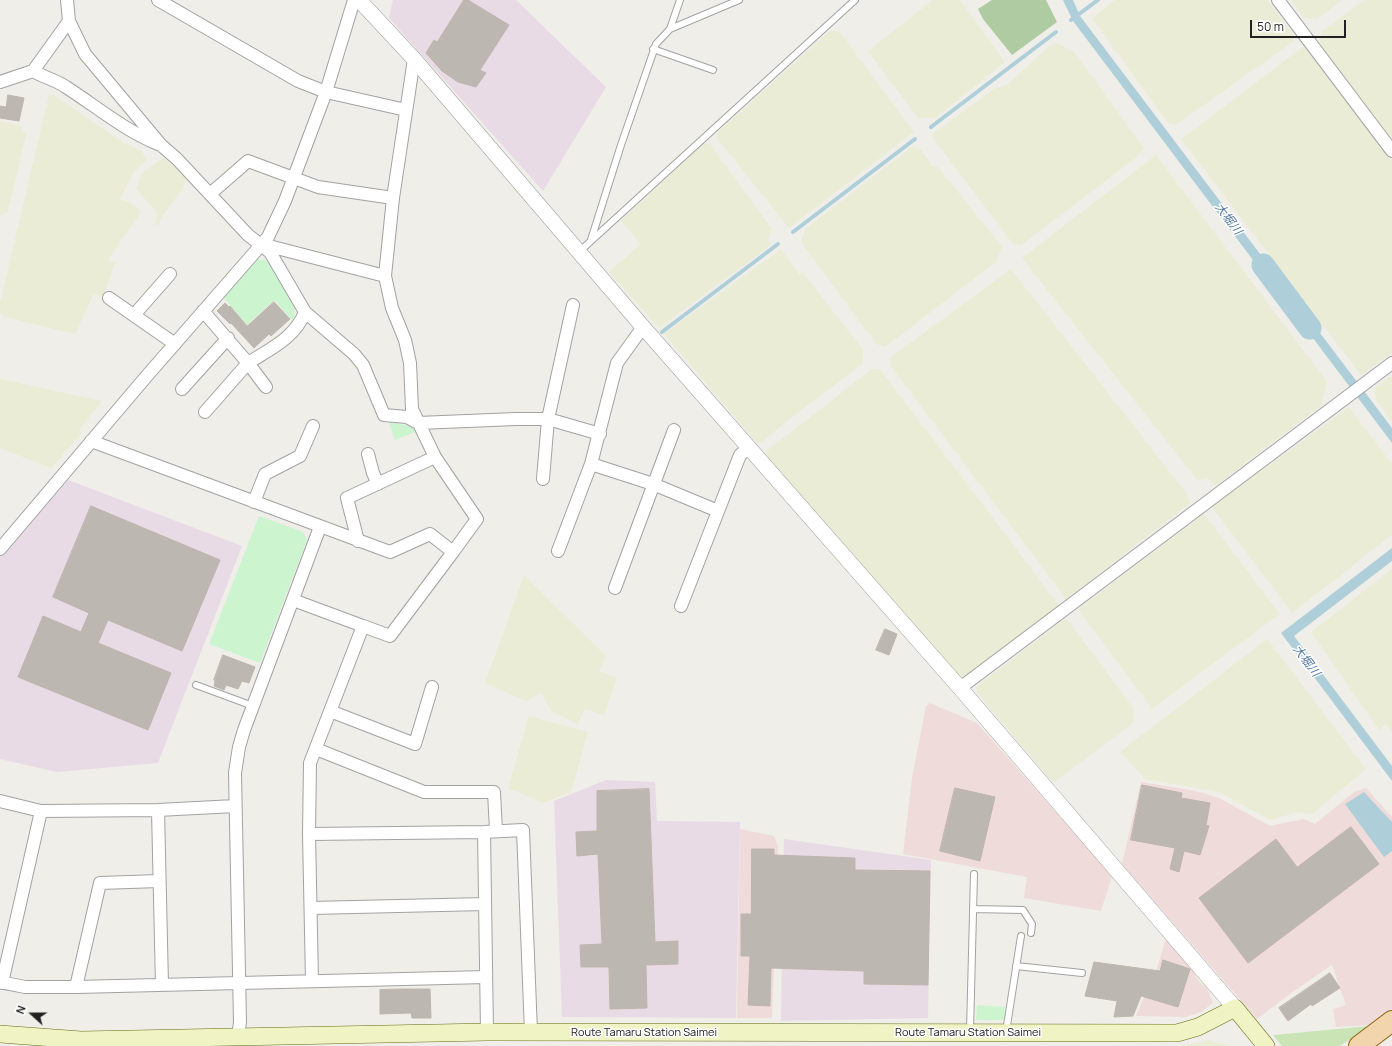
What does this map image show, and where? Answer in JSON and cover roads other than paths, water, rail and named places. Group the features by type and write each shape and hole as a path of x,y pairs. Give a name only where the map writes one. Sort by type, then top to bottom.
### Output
{"main road":[{"name":"Route Tamaru Station Saimei","path":"0,1034 81,1040 487,1032 1006,1034 1177,1032 1198,1027 1235,1008"},
{"path":"1235,1008 1266,1046"},
{"path":"1359,1046 1392,1021"}],"street":[{"path":"67,0 69,21 85,54 161,145 248,235 262,244 276,258 305,312 354,354 363,365 384,415 407,417 418,423 516,418 548,419 600,434"},
{"path":"158,0 298,81 326,92 406,110"},
{"path":"0,549 262,244 272,230 326,92 354,0"},
{"path":"360,0 585,247 643,326 960,688 1235,1008"},
{"path":"1278,0 1392,151"},
{"path":"0,82 32,71 69,21"},
{"path":"293,600 390,636 478,519 435,458 412,409 410,363 405,340 392,308 385,276 393,198 414,60"},
{"path":"32,71 64,86 137,135 161,145"},
{"path":"210,194 248,161 318,187 393,198"},
{"path":"262,244 385,276"},
{"path":"134,316 170,274"},
{"path":"109,298 175,344"},
{"path":"543,479 548,419 573,305"},
{"path":"203,311 228,338 266,388"},
{"path":"205,412 248,363 292,334 301,322 305,312"},
{"path":"558,551 591,464 600,434 617,363 643,326"},
{"path":"182,389 228,338"},
{"path":"960,688 1392,363"},
{"path":"254,502 265,474 300,456 313,426"},
{"path":"615,588 674,430"},
{"path":"92,441 390,552 430,534 453,552"},
{"path":"681,606 740,455 749,447"},
{"path":"368,454 373,473 378,484"},
{"path":"358,541 347,498 435,458"},
{"path":"591,464 653,484 718,511"},
{"path":"238,1037 240,1022 235,773 238,753 253,706 320,527"},
{"path":"312,981 309,834 310,763 363,626"},
{"path":"330,711 416,744 432,687"},
{"path":"316,749 424,792 494,792 485,904 487,1032"},
{"path":"0,801 41,810 158,810 235,806"},
{"path":"41,810 1,982 25,987 76,987 486,977"},
{"path":"158,810 162,985"},
{"path":"309,834 490,832 523,830 531,1032"},
{"path":"76,987 100,882 159,881"},
{"path":"311,908 485,904"}],"lane":[{"path":"670,29 680,0"},
{"path":"585,247 654,49 661,37 670,29 739,0"},
{"path":"585,247 855,0"},
{"path":"654,49 713,70"},
{"path":"196,685 253,706"},
{"path":"970,1033 974,874"},
{"path":"973,909 1023,910 1032,924 1031,933"},
{"path":"1006,1034 1021,936"},
{"path":"1016,966 1082,974"}],"water":[{"path":"1063,0 1073,0 1080,16 1285,287 1277,292 1073,21"},
{"path":"1295,300 1392,428 1392,443 1288,305"},
{"path":"1392,548 1392,561 1294,636 1392,766 1392,781 1281,633"},
{"path":"1364,792 1392,822 1392,851 1384,857 1345,804"}],"waterway":[{"path":"1071,20 1098,0"},
{"path":"931,127 1056,32"},
{"path":"793,232 915,139"},
{"path":"662,332 778,244"},
{"name":"大堀川","path":"1263,265 1310,328"}]}
